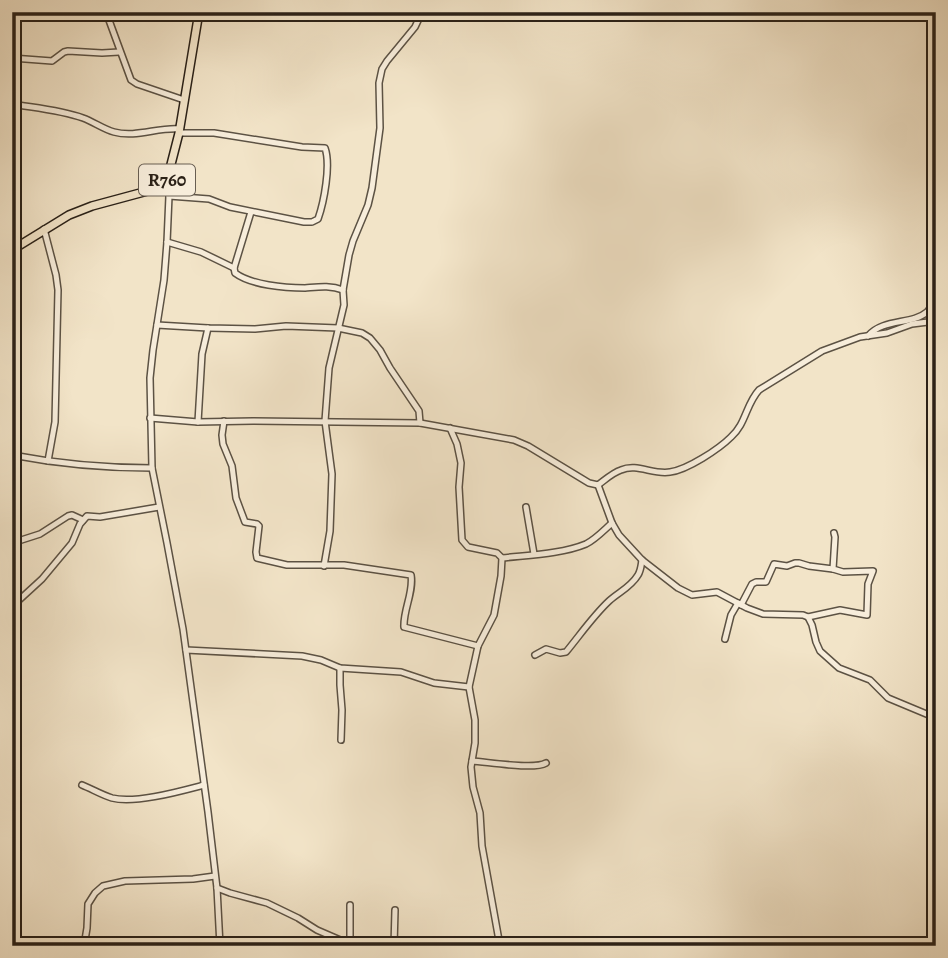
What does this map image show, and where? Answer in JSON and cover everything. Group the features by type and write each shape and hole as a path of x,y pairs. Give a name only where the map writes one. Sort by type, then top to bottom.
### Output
{"main road":[{"name":"R760","path":"13,248 69,215 155,189 167,180 179,131 199,12"}],"street":[{"path":"106,12 119,52 133,82 184,100"},
{"path":"324,566 330,531 332,474 326,421 329,368 344,305 343,290 353,242 372,188 380,128 379,83 382,69 415,27 422,12"},
{"path":"12,58 52,61 68,51 119,52"},
{"path":"12,104 81,117 112,132 136,134 167,128 214,133 325,148 328,155 321,211 318,219 312,222 251,212 209,200 169,196"},
{"path":"167,180 169,196 164,280 150,379 152,468 186,650 217,888 220,946"},
{"path":"251,212 234,268 235,273 267,284 298,288 327,286 343,290"},
{"path":"44,229 57,275 58,290 55,422 48,461"},
{"path":"167,242 201,252 234,268"},
{"path":"868,336 875,328 927,312 936,296"},
{"path":"150,418 198,422 420,423 514,440 589,483 598,485 622,469 671,472 717,449 742,425 753,396 822,351 912,324 936,321"},
{"path":"157,325 255,329 286,326 338,328 362,333 380,349 419,411 420,423"},
{"path":"198,422 202,354 208,328"},
{"path":"224,421 223,444 232,466 236,498 245,522 259,526 257,558 288,565 344,565 411,575 404,627 478,646"},
{"path":"450,428 461,463 459,487 462,540 468,547 497,553 502,558 494,615 478,646 469,687 475,720 473,787 480,813 482,846 500,946"},
{"path":"12,454 102,468 152,468"},
{"path":"598,485 619,535 642,559 678,589 692,595 717,593 740,604 763,614 795,614 807,617 840,610 867,615 868,584 873,571 843,572 799,563 787,566 774,564 766,582 752,584 740,604 731,615 725,639"},
{"path":"526,507 534,554"},
{"path":"12,612 18,601 42,579 72,543 87,516 100,517 159,508"},
{"path":"12,544 40,534 64,517 72,515 83,520"},
{"path":"502,558 585,544 612,523"},
{"path":"833,569 834,533"},
{"path":"535,655 548,649 566,652 610,601 630,586 641,572 642,559"},
{"path":"807,617 820,651 839,668 870,680 888,698 936,718"},
{"path":"186,650 303,656 340,668 401,672 435,683 469,687"},
{"path":"340,668 341,740"},
{"path":"472,761 531,766 542,766 546,763"},
{"path":"82,785 119,799 157,795 204,785"},
{"path":"84,946 88,905 94,893 103,886 125,881 215,876"},
{"path":"217,888 267,903 352,945 350,905"},
{"path":"394,946 395,910"}]}
